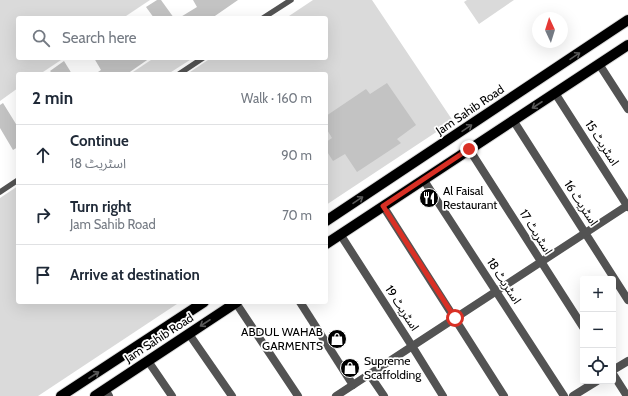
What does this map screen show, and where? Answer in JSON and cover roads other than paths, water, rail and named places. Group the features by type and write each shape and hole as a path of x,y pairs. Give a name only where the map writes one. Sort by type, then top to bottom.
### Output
{"main road":[{"name":"Jam Sahib Road","path":"328,220 628,20"},
{"path":"328,243 628,44"},
{"name":"Jam Sahib Road","path":"61,396 201,304"},
{"name":"Jam Sahib Road","path":"95,396 107,393 148,361 234,304"}],"street":[{"path":"599,64 628,109"},
{"name":"اسٹریٹ 15","path":"555,93 628,206"},
{"name":"اسٹریٹ 16","path":"513,120 628,300"},
{"name":"اسٹریٹ 17","path":"469,149 580,323"},
{"name":"اسٹریٹ 18","path":"423,180 564,396"},
{"path":"383,206 504,396"},
{"path":"336,396 628,206"},
{"name":"اسٹریٹ 19","path":"340,234 443,396"},
{"path":"238,304 298,396"},
{"path":"301,304 353,385"},
{"path":"189,334 232,396"},
{"path":"148,361 172,396"},
{"path":"616,368 628,361"},
{"path":"369,374 384,396"},
{"path":"616,379 627,396"},
{"path":"573,396 592,384"}],"lane":[{"path":"266,16 291,0"},
{"path":"181,72 200,60"},
{"path":"0,192 16,181"}],"place":[{"name":"Al Faisal Restaurant","path":"429,198"},
{"name":"ABDUL WAHAB GARMENTS","path":"337,339"},
{"name":"Supreme Scaffolding","path":"350,368"}]}
